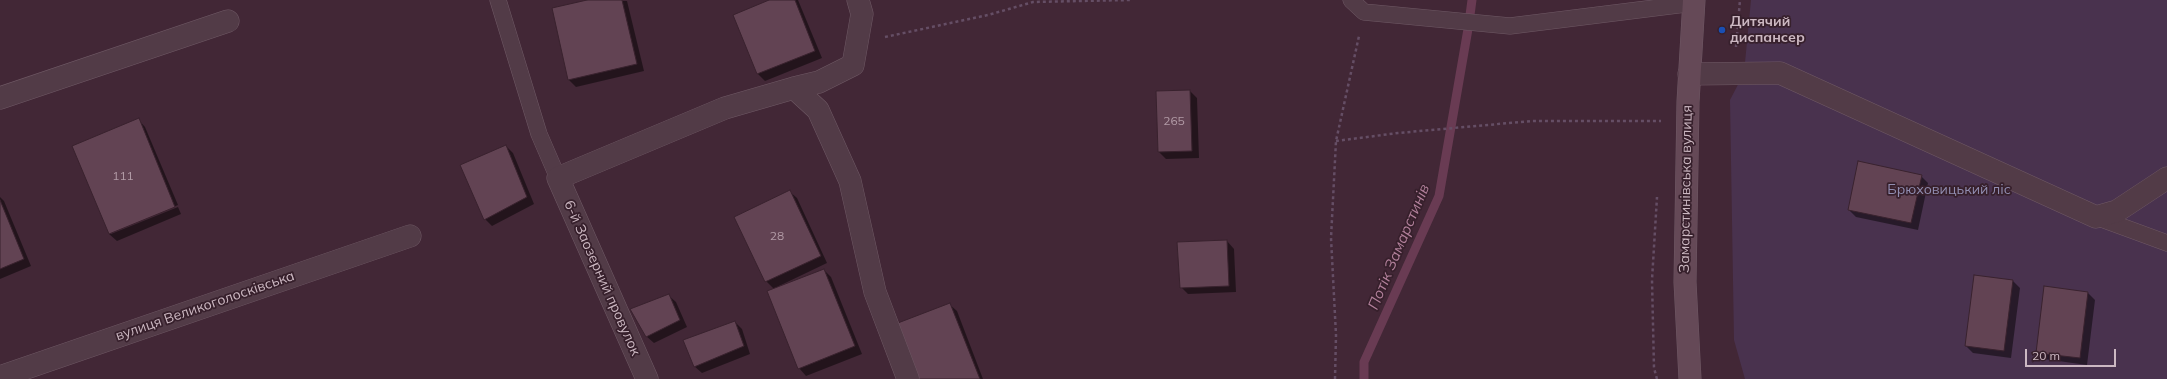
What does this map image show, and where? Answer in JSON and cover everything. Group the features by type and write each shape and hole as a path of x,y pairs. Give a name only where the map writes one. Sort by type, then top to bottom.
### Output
{"main road":[{"name":"Замарстинівська вулиця","path":"1690,379 1685,282 1689,74 1694,2"}],"street":[{"path":"558,178 725,108 819,82 853,65 862,14 858,0"},
{"path":"0,98 228,20"},
{"path":"1689,74 1780,72 2096,217 2117,211 2167,178"},
{"path":"794,88 818,110 850,181 875,292 908,379"},
{"name":"6-й Заозерний провулок","path":"558,178 647,379"},
{"name":"вулиця Великоголосківська","path":"0,377 410,236"}],"lane":[{"path":"498,0 539,134 558,178"},
{"path":"1351,0 1364,12 1510,26 1694,2"},
{"path":"2096,217 2167,244"}],"path":[{"path":"858,42 988,15 1033,1 1130,0"},
{"path":"1335,379 1336,335 1331,238 1336,141 1364,12"},
{"path":"1336,141 1532,121 1688,122"}],"green space":[{"name":"Брюховицький ліс","path":"1751,0 2167,0 2167,379 1745,379 1734,340 1730,100 1744,73"}],"building":[{"path":"587,0 622,0 637,64 568,80 552,8"},
{"path":"769,0 795,0 815,51 757,74 733,15"},
{"path":"1190,90 1192,151 1158,152 1156,91"},
{"path":"139,118 175,207 109,234 72,146"},
{"path":"506,145 527,197 484,220 460,165"},
{"path":"1858,161 1922,175 1911,223 1848,210"},
{"path":"790,190 821,256 765,282 734,217"},
{"path":"0,200 24,259 0,269"},
{"path":"1227,240 1229,286 1180,288 1177,242"},
{"path":"824,269 855,346 798,369 767,291"},
{"path":"1974,275 2013,280 2004,351 1965,346"},
{"path":"2044,286 2088,292 2080,358 2036,353"},
{"path":"669,294 680,320 646,337 630,309"},
{"path":"950,303 980,379 911,379 890,326"},
{"path":"735,321 744,346 694,367 683,340"}],"waterway":[{"name":"Потік Замарстинів","path":"1470,15 1472,0"},
{"name":"Потік Замарстинів","path":"1364,379 1364,362 1439,196 1468,29"}],"place":[{"name":"Дитячий диспансер","path":"1722,30"}]}
